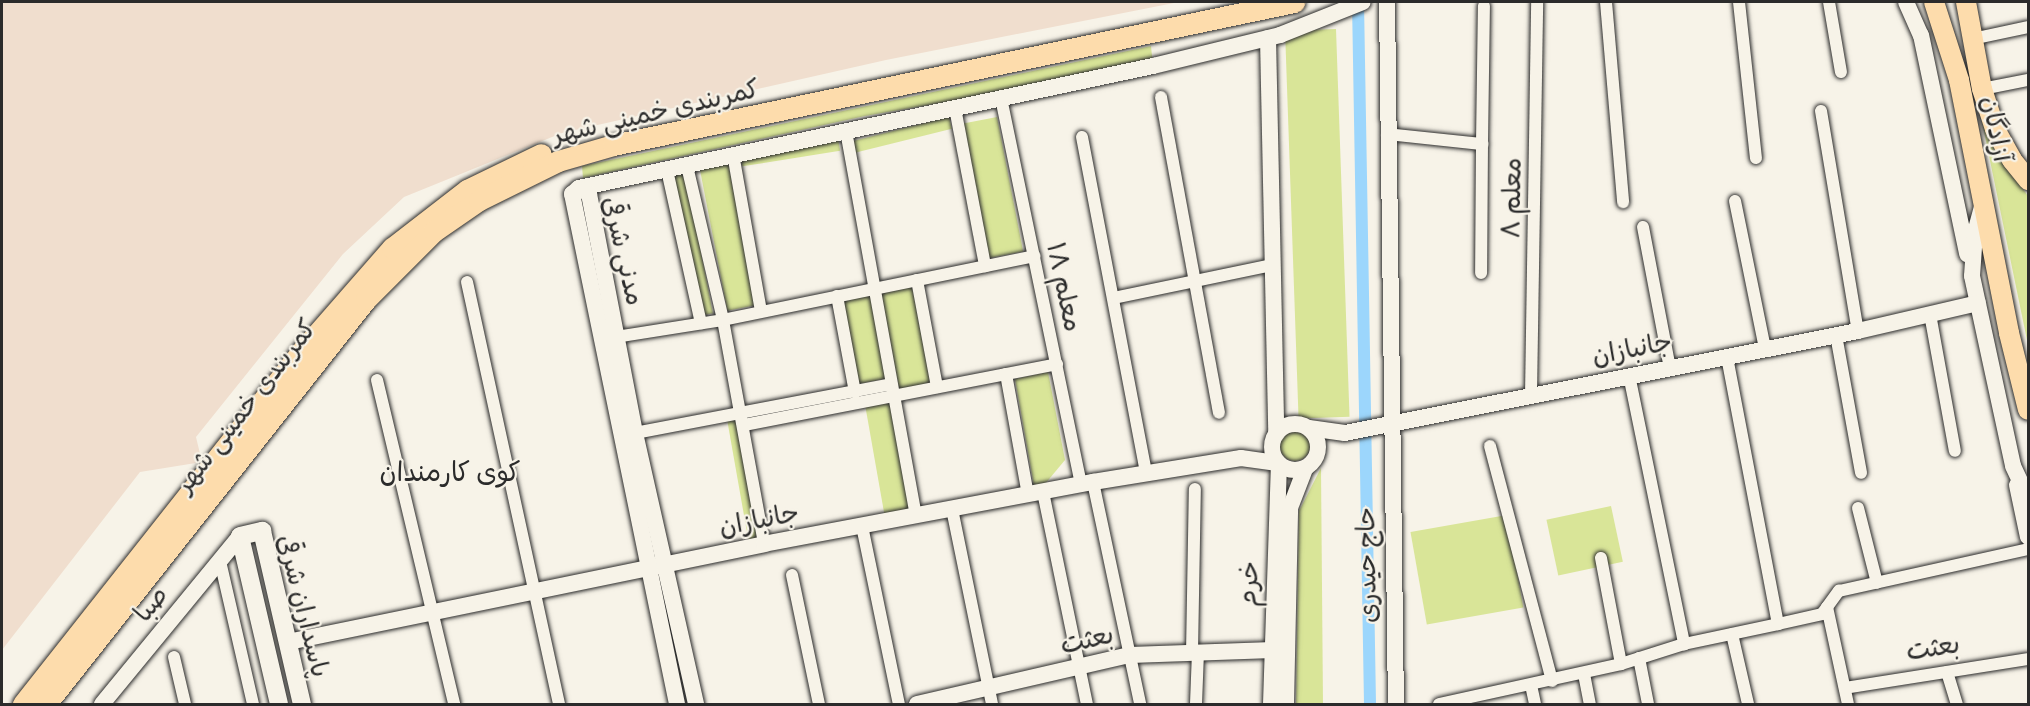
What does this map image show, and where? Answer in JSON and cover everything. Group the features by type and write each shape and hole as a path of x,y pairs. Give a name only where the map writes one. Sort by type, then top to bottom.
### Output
{"highway":[{"name":"کمربندی خمینی شهر","path":"23,705 352,291 392,248 467,190 520,162 611,132 1239,2"},
{"name":"کمربندی خمینی شهر","path":"46,705 366,299 434,231 479,200 558,161 613,145 1290,2"}],"main road":[{"name":"آزادگان","path":"1934,2 1952,51 2009,333 2028,410"},
{"path":"1944,2 1952,51"},
{"name":"آزادگان","path":"1966,2 1982,89 1995,129 2012,160 2028,180"},
{"path":"2009,333 2028,357"},
{"name":"پاسداران شرقی","path":"279,705 240,536 262,531 302,705"}],"street":[{"name":"حاج حیدری","path":"1387,2 1389,424 1396,705"},
{"name":"معلم ۸","path":"1531,395 1537,2"},
{"path":"1606,2 1623,202"},
{"path":"1739,2 1756,158"},
{"path":"1829,2 1841,72"},
{"path":"1906,2 1921,35 2028,537"},
{"path":"579,188 1269,38 1356,3"},
{"path":"1481,273 1484,6"},
{"path":"1972,39 2028,27"},
{"path":"1269,38 1272,265 1278,390 1272,450 1279,464"},
{"path":"1982,89 2028,80"},
{"path":"1161,97 1220,413"},
{"name":"معلم ۱۸","path":"1000,98 1057,364 1130,655 1140,705"},
{"path":"955,108 986,266"},
{"path":"1821,111 1858,331"},
{"path":"846,130 873,289 916,516"},
{"path":"1388,134 1482,144"},
{"path":"1082,137 1146,473"},
{"path":"733,154 761,311"},
{"path":"687,166 723,320 764,544"},
{"path":"668,170 701,323"},
{"name":"مدنی شرقی","path":"677,705 647,569 572,194 579,188 589,194 635,433 696,705"},
{"path":"1735,201 1766,349"},
{"path":"1972,276 1975,233 1983,202"},
{"path":"1643,227 1670,368"},
{"path":"616,337 723,320 1035,256"},
{"path":"1114,298 1272,265"},
{"path":"917,280 937,387"},
{"path":"467,282 559,705"},
{"path":"837,296 855,392"},
{"name":"جانبازان","path":"1345,433 1858,331 1978,303"},
{"path":"1929,314 1955,450"},
{"path":"1836,335 1861,473"},
{"path":"1726,357 1778,621"},
{"path":"635,433 741,411 855,392 937,387 1057,364"},
{"path":"1006,374 1088,705"},
{"path":"1629,375 1684,644"},
{"path":"377,380 435,613 454,705"},
{"path":"744,425 892,390"},
{"path":"1278,390 1303,426 1319,444 1311,463"},
{"path":"1241,458 1275,436 1303,426 1345,433"},
{"path":"1241,458 1279,464 1291,470 1311,463 1345,433"},
{"path":"1490,446 1552,681"},
{"name":"جانبازان","path":"288,642 764,544 1087,483 1241,458"},
{"name":"خرم","path":"1271,705 1284,509 1311,463"},
{"name":"خرم","path":"1279,464 1284,509 1286,705"},
{"path":"2013,466 2028,498"},
{"path":"1195,489 1196,705"},
{"path":"1858,508 1877,583"},
{"path":"952,509 990,697"},
{"path":"862,526 899,705"},
{"name":"صبا","path":"102,705 240,536"},
{"path":"1440,705 1584,674 1684,644 1778,621 1822,614 1839,591 2028,549"},
{"path":"1601,558 1621,664"},
{"path":"220,561 253,705"},
{"path":"792,575 819,705"},
{"path":"1827,607 1848,705"},
{"path":"1732,634 1748,705"},
{"name":"بعثت","path":"917,705 990,697 1080,668 1130,655 1273,650"},
{"path":"174,657 185,705"},
{"path":"1639,658 1648,705"},
{"name":"بعثت","path":"1845,688 2028,659"},
{"path":"1947,672 1957,705"},
{"path":"1584,674 1590,705"},
{"path":"1531,685 1535,705"}],"shaded area":[{"path":"2,2 1179,2 886,60 562,133 404,197 343,254 196,437 202,462 140,472 2,650"}],"green space":[{"path":"1336,29 1350,417 1299,419 1285,31"},
{"path":"1151,46 1153,66 865,116 583,178 582,166"},
{"path":"1980,112 1995,150 2028,196 2028,345"},
{"path":"949,117 952,129 854,153 851,141"},
{"path":"997,117 1023,251 987,259 961,124"},
{"path":"838,138 840,151 742,166 740,153"},
{"path":"728,162 756,305 727,311 700,168"},
{"path":"685,170 713,313 700,316 672,172"},
{"path":"912,287 931,384 899,390 881,293"},
{"path":"870,293 887,378 858,384 842,299"},
{"path":"1048,372 1065,460 1045,484 1034,486 1015,379"},
{"path":"892,402 911,510 885,515 865,407"},
{"path":"738,418 759,538 748,540 727,420"},
{"path":"1295,431 1306,435 1310,446 1306,457 1295,461 1284,457 1280,446 1284,435"},
{"path":"1321,468 1323,704 1296,704 1299,511"},
{"path":"1611,506 1623,562 1558,575 1546,520"},
{"path":"1507,515 1523,608 1427,625 1410,532"}],"waterway":[{"path":"1358,2 1370,704"}],"district":[{"name":"کوی کارمندان","path":"450,472"}]}
